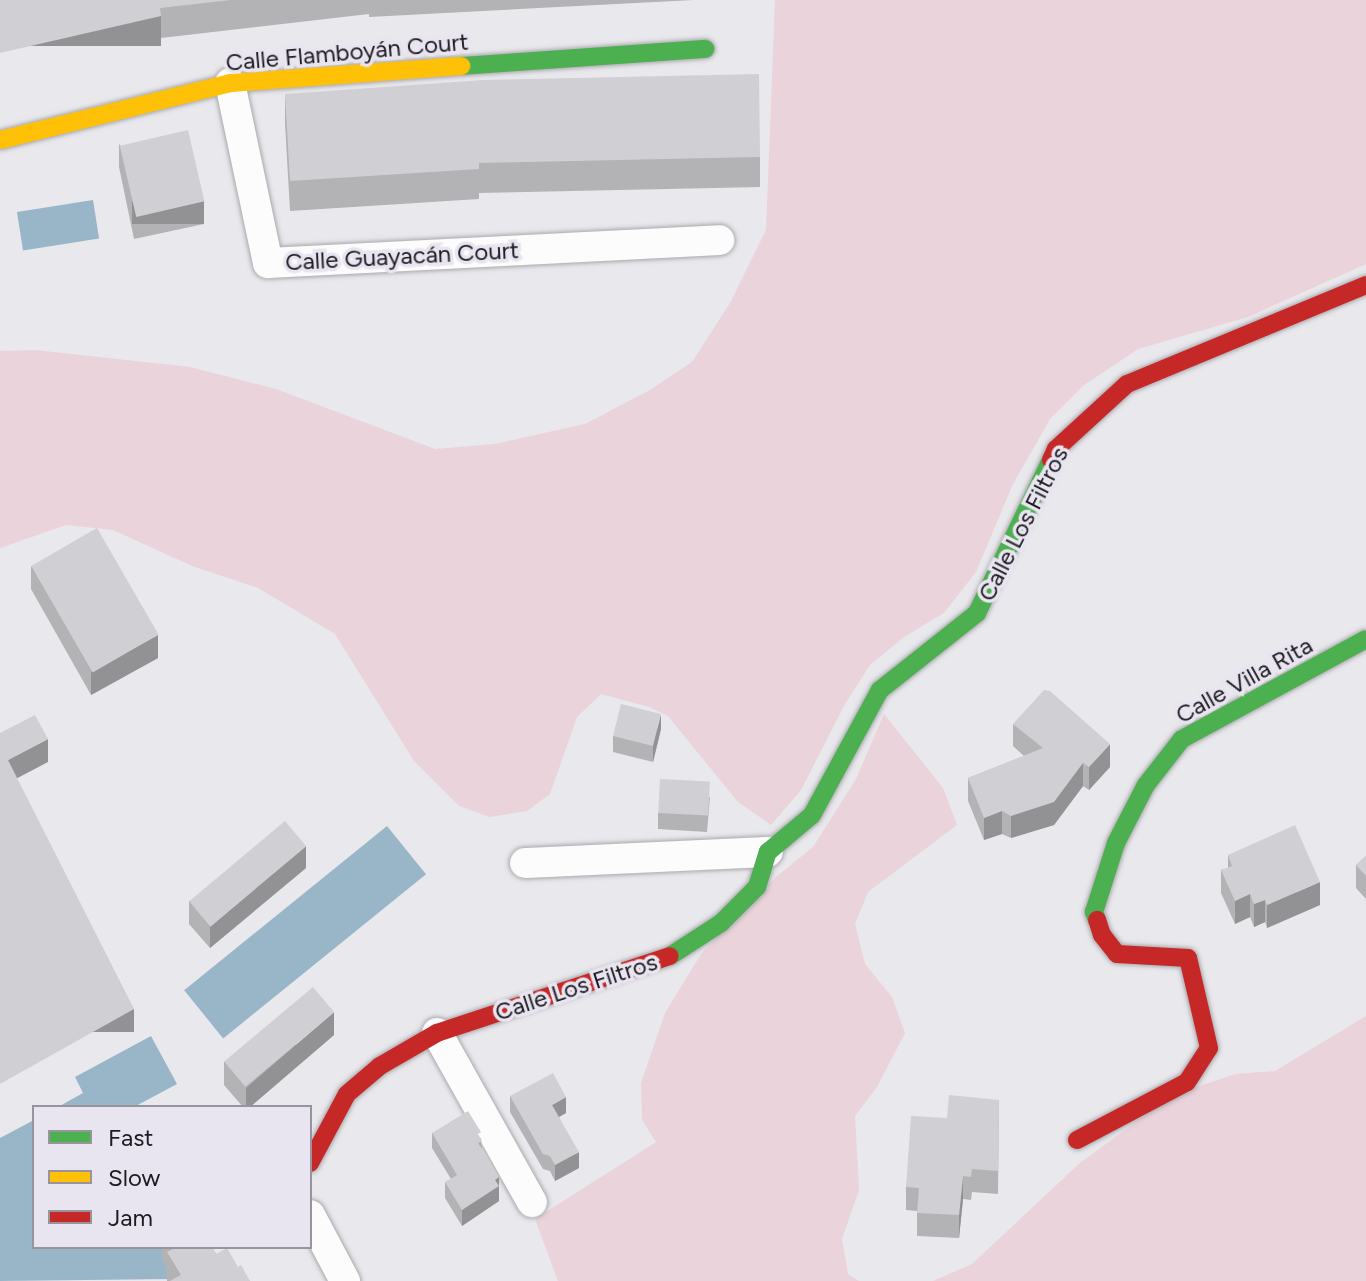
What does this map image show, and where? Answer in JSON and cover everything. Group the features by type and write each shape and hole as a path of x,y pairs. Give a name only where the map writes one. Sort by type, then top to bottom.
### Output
{"street":[{"name":"Calle Flamboyán Court","path":"0,140 230,83 705,49"},
{"name":"Calle Guayacán Court","path":"230,83 268,263 719,240"},
{"name":"Calle Los Filtros","path":"312,1159 347,1094 380,1066 437,1033 669,957 721,923 757,887 768,852 812,815 880,690 977,613 1056,449 1127,384 1366,285"},
{"name":"Calle Villa Rita","path":"1077,1140 1187,1082 1209,1048 1188,958 1117,954 1102,935 1094,912 1116,843 1146,785 1182,739 1366,639"},
{"path":"525,863 768,852"},
{"path":"437,1033 532,1202"},
{"path":"312,1219 345,1281"}],"shaded area":[{"path":"775,0 1366,0 1366,264 1248,317 1138,349 1084,385 1050,419 1013,484 976,572 944,613 904,637 870,665 845,704 801,790 771,825 738,802 668,716 649,707 601,694 577,717 550,794 527,811 490,817 459,806 414,761 335,634 258,588 192,566 113,530 66,525 0,548 0,351 35,350 190,367 276,389 435,449 495,444 585,424 650,390 692,362 730,303 766,230"},
{"path":"884,714 943,788 957,825 868,892 855,924 865,964 892,997 905,1033 877,1087 855,1116 859,1190 842,1239 848,1274 859,1281 558,1281 535,1219 656,1142 642,1120 641,1083 665,1013 701,954 776,877 813,847 856,779"},
{"path":"1366,1016 1366,1281 933,1281 972,1264 1080,1163 1171,1096 1235,1074 1275,1071"}],"water":[{"path":"93,200 99,239 23,251 17,212"},
{"path":"387,826 426,874 223,1038 184,990"},
{"path":"151,1036 177,1084 138,1105 62,1105 83,1093 75,1077"},
{"path":"32,1121 32,1249 183,1249 173,1279 0,1281 0,1138"}],"building":[{"path":"0,0 231,0 160,8 161,16 0,53"},
{"path":"759,74 760,157 479,163 479,169 290,181 285,94 483,80"},
{"path":"188,130 204,201 136,217 120,146"},
{"path":"97,528 159,635 93,673 31,566"},
{"path":"1044,690 1050,691 1110,744 1089,767 1083,763 1054,802 1011,816 1002,811 984,818 968,778 1043,748 1013,724"},
{"path":"621,704 661,714 653,746 613,736"},
{"path":"35,715 48,739 8,760 134,1009 0,1084 0,733"},
{"path":"660,779 710,782 708,816 658,813"},
{"path":"285,821 306,846 210,927 189,901"},
{"path":"1295,825 1320,882 1267,905 1265,900 1254,904 1250,894 1235,901 1221,870 1232,866 1228,855"},
{"path":"1366,856 1366,876 1356,865"},
{"path":"313,987 334,1012 245,1087 224,1062"},
{"path":"553,1073 566,1097 552,1105 579,1152 555,1165 550,1156 543,1154 510,1096"},
{"path":"949,1095 999,1100 998,1171 972,1169 971,1177 963,1176 959,1215 917,1213 919,1188 906,1187 911,1116 947,1118"},
{"path":"468,1111 481,1132 478,1134 482,1141 478,1143 499,1177 495,1180 499,1186 462,1210 445,1182 457,1175 432,1133"},
{"path":"173,1249 213,1249 216,1254 228,1249 250,1281 170,1281 181,1275 167,1252"}],"traffic: fast":[{"path":"461,66 705,49"},
{"path":"670,956 721,923 757,887 768,852 812,815 880,690 977,613 1051,460"},
{"path":"1097,920 1094,912 1116,843 1146,785 1182,739 1366,639"}],"traffic: slow":[{"path":"0,140 230,83 461,66"}],"traffic: jam":[{"path":"1051,460 1056,449 1127,384 1366,285"},
{"path":"1077,1140 1187,1082 1209,1048 1188,958 1117,954 1102,935 1097,920"},
{"path":"312,1159 347,1094 380,1066 437,1033 670,956"}]}
